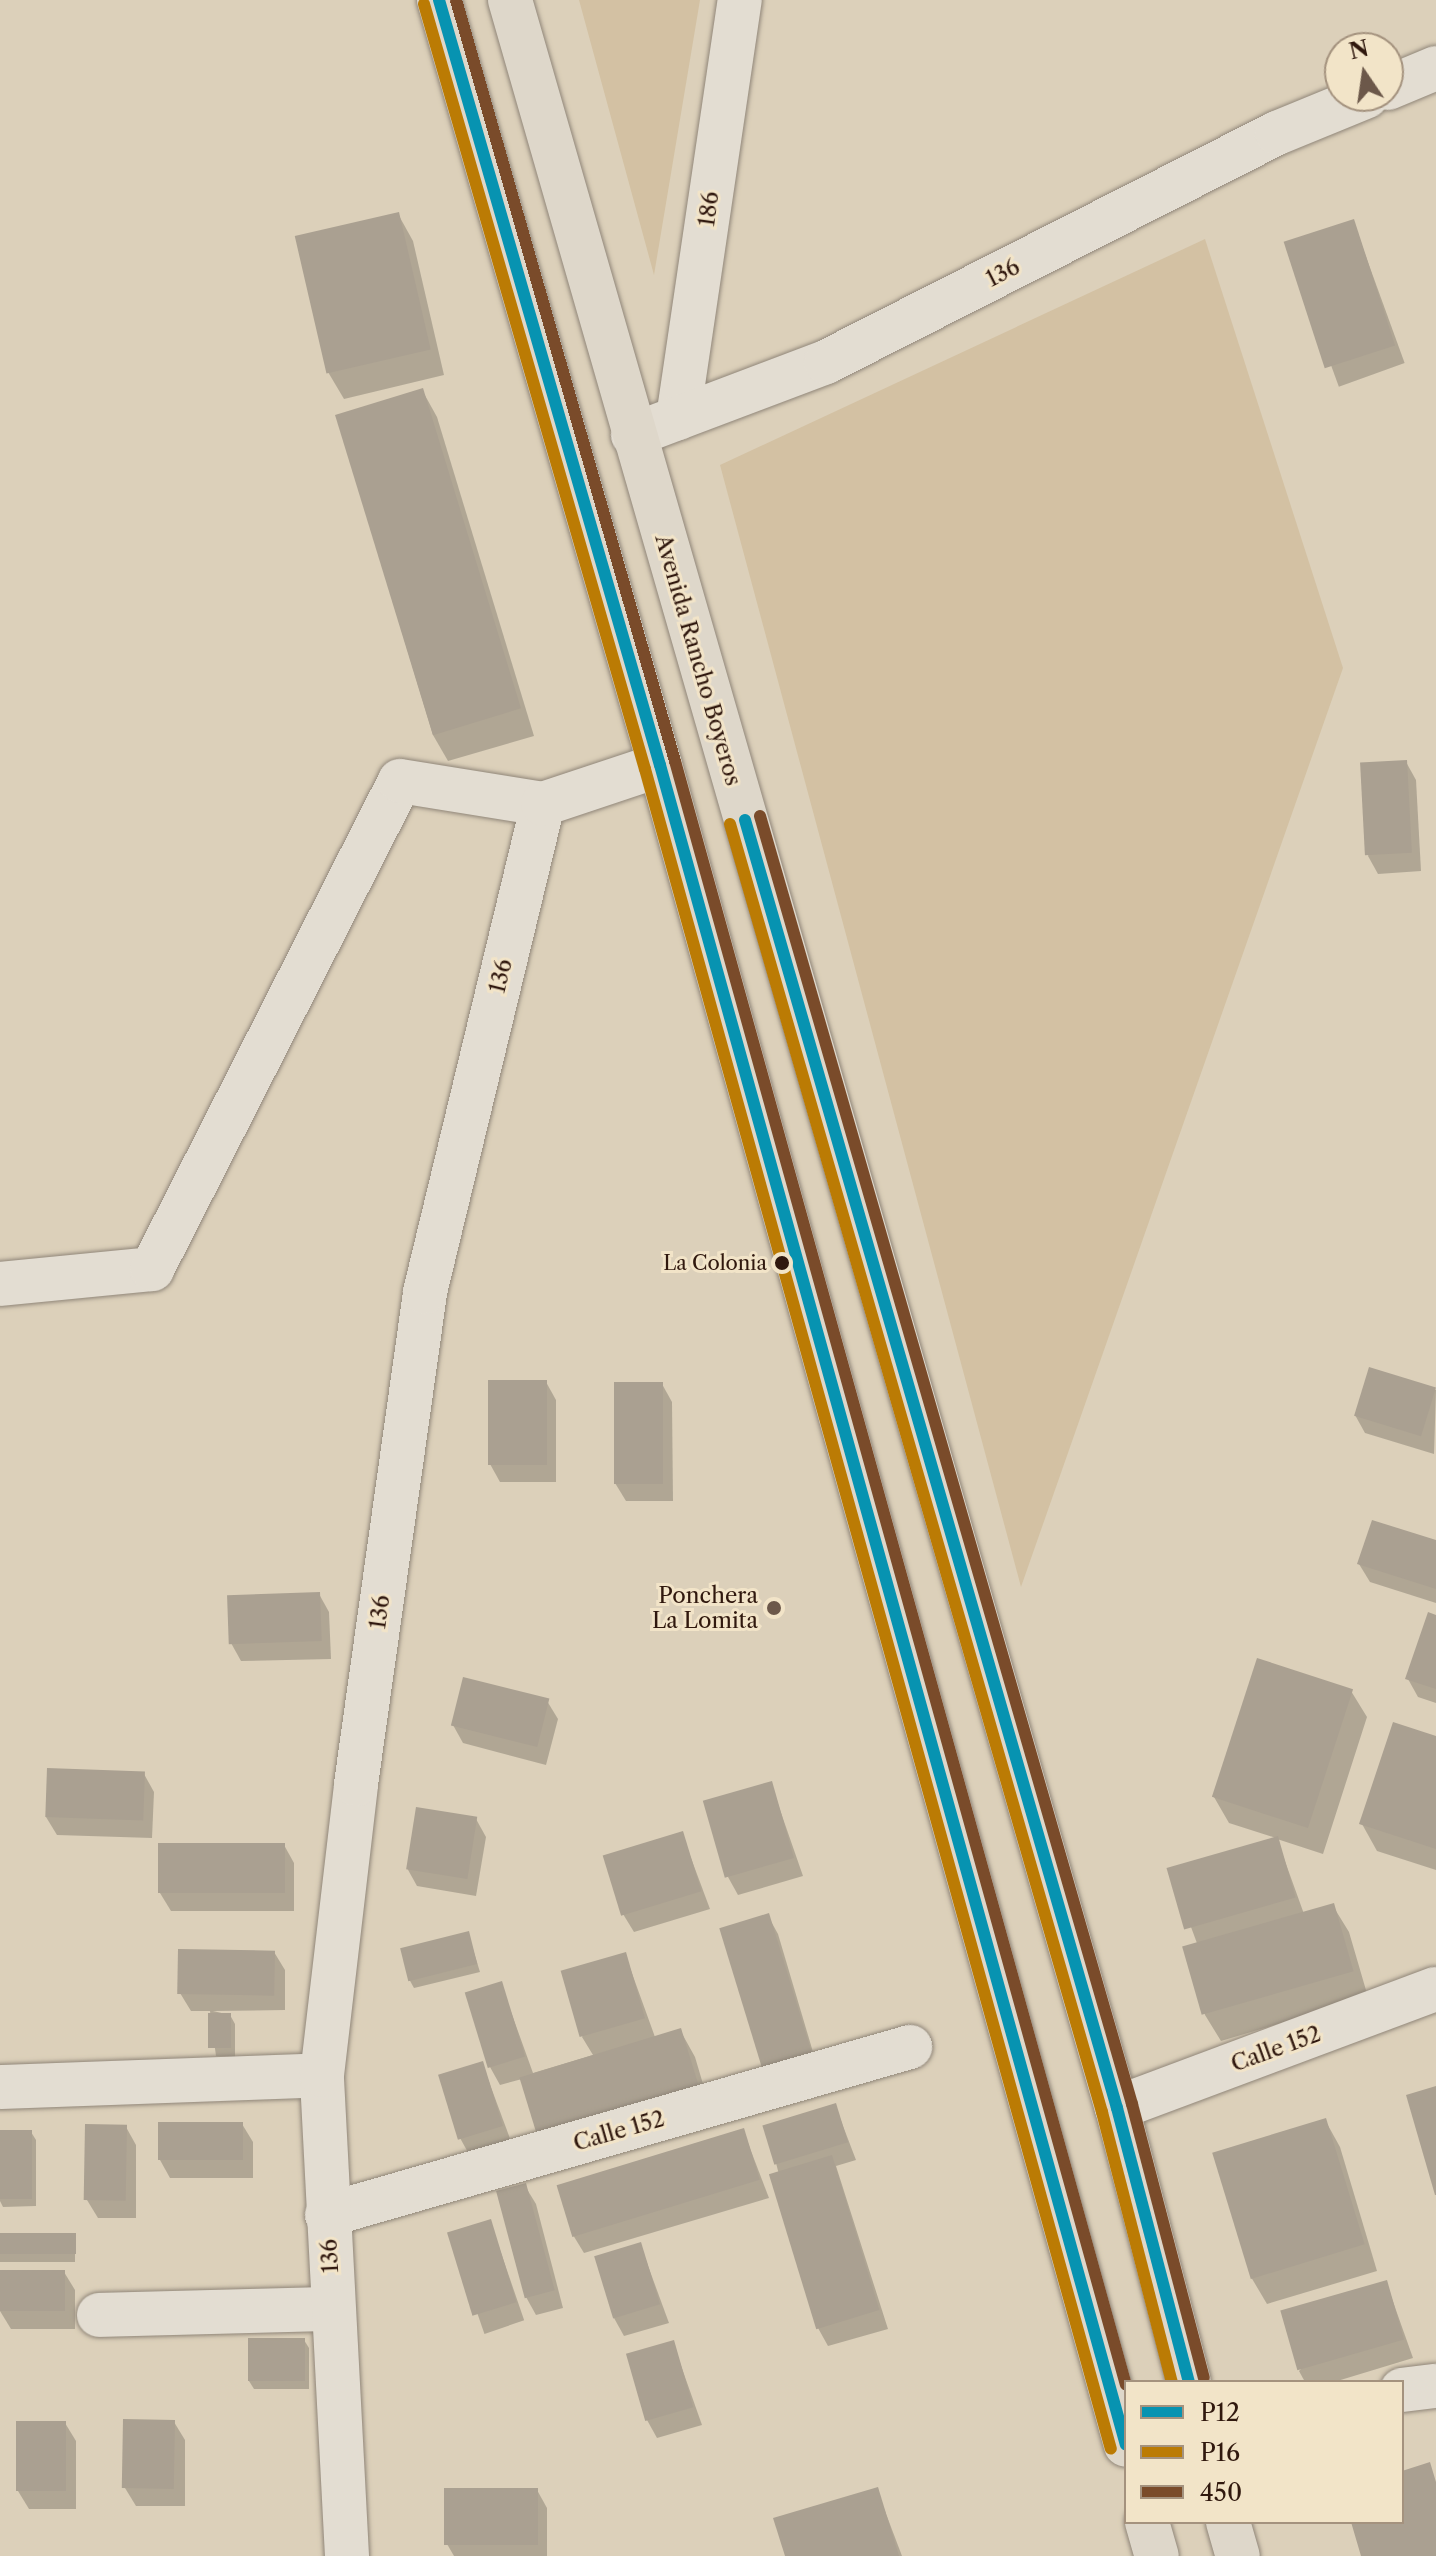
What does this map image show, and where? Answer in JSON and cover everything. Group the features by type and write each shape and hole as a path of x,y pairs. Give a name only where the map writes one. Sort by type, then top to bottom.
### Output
{"highway":[{"path":"439,0 660,765 1124,2438"},
{"name":"Avenida Rancho Boyeros","path":"510,0 1117,2108 1188,2380"},
{"path":"1148,2524 1157,2556"},
{"path":"1229,2524 1238,2556"}],"street":[{"name":"186","path":"678,418 740,0"},
{"path":"1404,81 1436,68"},
{"name":"136","path":"633,435 826,362 1277,133 1328,112"},
{"path":"0,1284 152,1269 400,781 543,804 660,765"},
{"name":"136","path":"347,2556 322,2075 356,1784 425,1292 543,804"},
{"name":"Calle 152","path":"1117,2108 1436,1989"},
{"name":"Calle 152","path":"327,2215 910,2047"},
{"path":"0,2087 322,2075"},
{"path":"99,2315 333,2309"},
{"path":"1404,2390 1436,2386"}],"shaded area":[{"path":"579,0 700,0 654,275"},
{"path":"1205,239 1343,668 1021,1587 720,465"}],"building":[{"path":"399,212 431,349 326,373 295,236"},
{"path":"1354,219 1395,345 1325,368 1284,242"},
{"path":"423,388 521,708 433,735 335,415"},
{"path":"1407,760 1412,853 1365,855 1360,762"},
{"path":"1369,1367 1436,1387 1421,1436 1354,1416"},
{"path":"488,1380 547,1380 547,1465 488,1465"},
{"path":"614,1382 663,1382 663,1484 614,1484"},
{"path":"1372,1520 1436,1540 1436,1589 1357,1564"},
{"path":"320,1592 322,1641 229,1644 227,1595"},
{"path":"1428,1612 1436,1615 1436,1689 1405,1679"},
{"path":"1257,1658 1353,1689 1308,1828 1212,1797"},
{"path":"463,1677 549,1699 537,1747 451,1726"},
{"path":"1393,1722 1436,1736 1436,1849 1359,1824"},
{"path":"47,1768 145,1771 143,1820 45,1817"},
{"path":"772,1781 794,1858 725,1878 703,1801"},
{"path":"416,1807 477,1817 467,1879 406,1869"},
{"path":"683,1831 701,1891 621,1916 603,1856"},
{"path":"1278,1836 1296,1898 1184,1929 1166,1868"},
{"path":"158,1843 285,1843 285,1893 158,1893"},
{"path":"1334,1903 1354,1971 1202,2015 1182,1947"},
{"path":"769,1913 814,2060 764,2075 719,1928"},
{"path":"469,1931 477,1964 408,1981 400,1948"},
{"path":"178,1949 275,1951 274,1996 177,1994"},
{"path":"626,1952 645,2018 580,2037 561,1971"},
{"path":"502,1981 525,2057 488,2068 465,1992"},
{"path":"208,2013 231,2013 231,2048 208,2048"},
{"path":"681,2028 701,2094 540,2143 519,2077"},
{"path":"483,2061 503,2126 458,2140 438,2075"},
{"path":"1436,2086 1436,2195 1435,2195 1406,2095"},
{"path":"836,2103 848,2142 774,2165 762,2126"},
{"path":"1326,2118 1365,2244 1251,2279 1212,2153"},
{"path":"158,2122 243,2122 243,2160 158,2160"},
{"path":"85,2124 127,2125 126,2201 84,2200"},
{"path":"744,2128 760,2180 572,2237 557,2185"},
{"path":"0,2130 32,2130 32,2199 0,2199"},
{"path":"832,2155 879,2310 816,2329 769,2174"},
{"path":"526,2183 555,2290 525,2298 496,2191"},
{"path":"491,2219 516,2302 472,2316 447,2232"},
{"path":"0,2233 76,2233 76,2254 0,2254"},
{"path":"641,2242 660,2304 613,2318 594,2256"},
{"path":"0,2270 65,2270 65,2311 0,2311"},
{"path":"1387,2280 1404,2340 1297,2370 1280,2311"},
{"path":"248,2338 305,2338 305,2381 248,2381"},
{"path":"674,2340 693,2407 645,2421 626,2354"},
{"path":"123,2419 175,2420 174,2489 122,2488"},
{"path":"16,2421 66,2421 66,2491 16,2491"},
{"path":"1430,2462 1436,2482 1436,2556 1361,2556 1352,2524 1404,2524 1404,2470"},
{"path":"878,2487 899,2556 785,2556 773,2518"},
{"path":"444,2488 538,2488 538,2545 444,2545"}],"transit line":[{"name":"P12","path":"439,0 660,765 1124,2438"},
{"name":"450","path":"456,0 675,761 1125,2380"},
{"name":"P16","path":"424,4 645,769 1111,2449"},
{"name":"450","path":"760,816 1132,2104 1204,2378"},
{"name":"P12","path":"745,820 1117,2108 1188,2380"},
{"name":"P16","path":"730,824 1102,2112 1171,2380"}],"place":[{"name":"La Colonia","path":"782,1263"},
{"name":"Ponchera La Lomita","path":"774,1608"}]}
